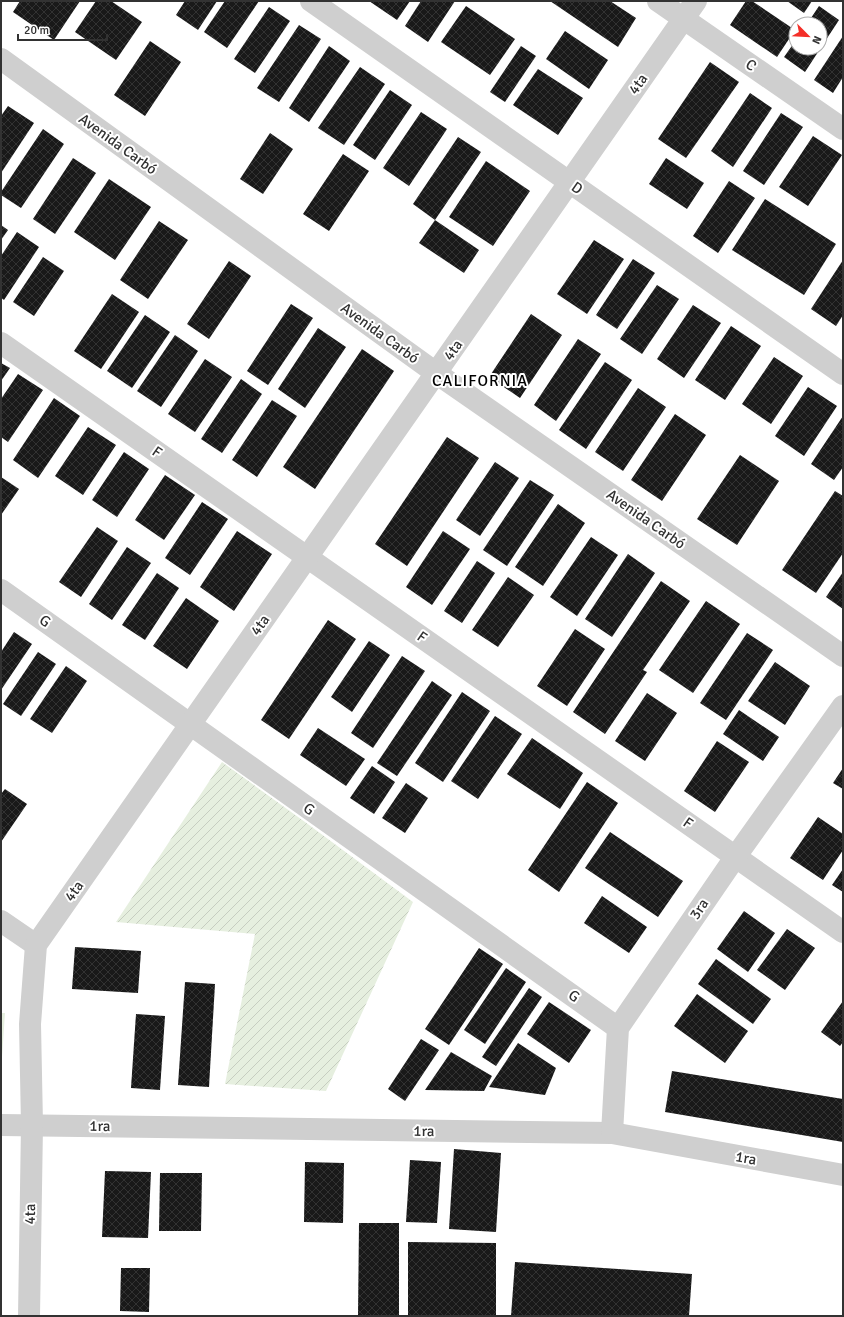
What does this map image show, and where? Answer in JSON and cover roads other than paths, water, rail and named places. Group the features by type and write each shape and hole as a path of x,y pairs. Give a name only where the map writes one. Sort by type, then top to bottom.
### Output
{"street":[{"name":"D","path":"311,1 843,374"},
{"name":"C","path":"658,1 843,129"},
{"name":"4ta","path":"29,1316 32,1125 30,1024 36,945 696,1"},
{"name":"Avenida Carbó","path":"1,59 436,373 843,656"},
{"name":"F","path":"1,343 843,932"},
{"name":"G","path":"1,590 618,1028"},
{"name":"3ra","path":"618,1028 736,856 843,706"},
{"path":"1,921 36,945"},
{"path":"612,1133 618,1028"},
{"name":"1ra","path":"1,1125 612,1133 843,1175"}],"district":[{"name":"CALIFORNIA","path":"480,381"}]}
